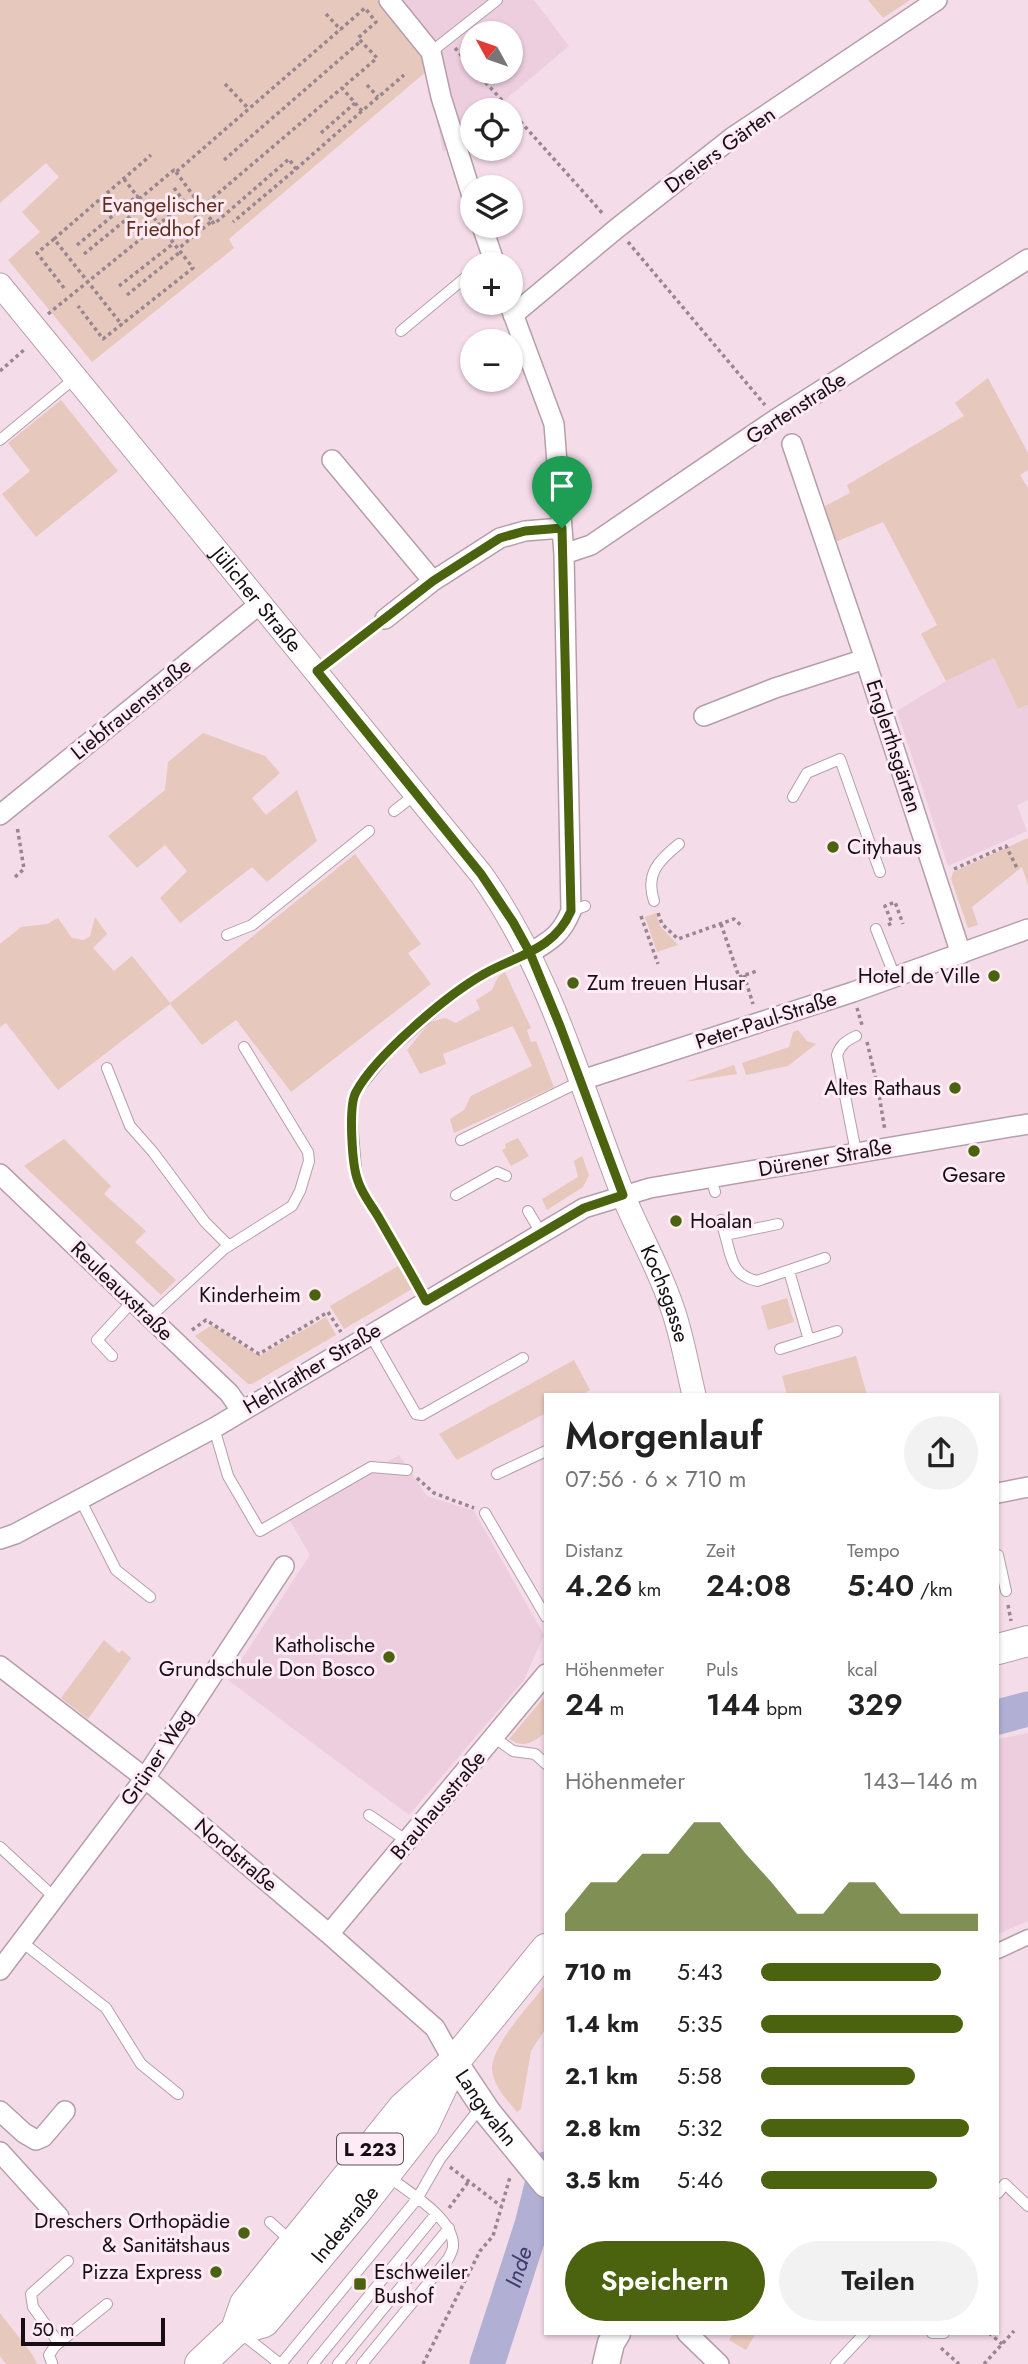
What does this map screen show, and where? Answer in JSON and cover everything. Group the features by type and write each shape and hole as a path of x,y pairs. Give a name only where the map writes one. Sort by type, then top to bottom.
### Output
{"main road":[{"name":"Indestraße","path":"236,2330 245,2304 402,2108 454,2062 544,1951"},
{"name":"Indestraße","path":"200,2364 236,2330 264,2322 424,2125 454,2062"},
{"name":"Langwahn","path":"454,2062 482,2105 544,2182"},
{"path":"607,2364 611,2343 616,2335"}],"street":[{"path":"389,0 431,52 441,97 465,175"},
{"name":"Dreiers Gärten","path":"523,300 733,137 937,0"},
{"name":"Gartenstraße","path":"564,555 591,545 776,419 1026,264"},
{"name":"Jülicher Straße","path":"0,285 481,874 530,953 582,1080 623,1195"},
{"path":"513,315 554,424 564,555 578,908 559,933 530,953"},
{"name":"Englerthsgärten","path":"792,444 961,954"},
{"path":"332,460 433,581"},
{"path":"385,619 433,581 500,538 525,531 562,528"},
{"name":"Liebfrauenstraße","path":"0,815 261,603"},
{"name":"Englerthsgärten","path":"704,716 775,688 865,659"},
{"name":"Peter-Paul-Straße","path":"582,1080 895,977 1028,929"},
{"name":"Dürener Straße","path":"623,1195 650,1188 713,1185 856,1152 1028,1125"},
{"name":"Reuleauxstraße","path":"0,1174 229,1392 241,1410"},
{"name":"Hehlrather Straße","path":"0,1539 15,1534 214,1428 584,1208 623,1195"},
{"name":"Kochsgasse","path":"623,1195 672,1307 694,1393"},
{"path":"999,1493 1028,1487"},
{"name":"Grüner Weg","path":"0,1970 145,1778 284,1566"},
{"name":"Nordstraße","path":"0,1666 145,1778 329,1934 435,2028 454,2062"},
{"name":"Brauhausstraße","path":"329,1934 544,1677"},
{"path":"999,1951 1028,1937"},
{"path":"0,2110 24,2133 36,2140 43,2137 65,2111"},
{"path":"0,2152 59,2217"},
{"path":"689,2335 719,2364"}],"lane":[{"path":"431,52 497,0"},
{"path":"401,331 460,282"},
{"path":"0,440 76,378"},
{"path":"793,796 807,773 840,759 880,872"},
{"path":"394,811 416,794"},
{"path":"227,935 252,925 369,831"},
{"path":"654,901 646,889 661,858 679,845"},
{"path":"876,929 895,977"},
{"path":"426,1301 357,1181 352,1118 355,1093 389,1051 452,995 483,974 530,953"},
{"path":"856,1037 845,1041 839,1047 837,1055 856,1152"},
{"path":"150,1317 229,1246 292,1206 300,1191 309,1161 305,1145 244,1047"},
{"path":"107,1068 130,1126 153,1152 205,1222 229,1246"},
{"path":"461,1140 582,1080"},
{"path":"456,1195 497,1172 506,1176"},
{"path":"527,1211 541,1233"},
{"path":"721,1220 735,1270 747,1279 757,1281 825,1258"},
{"path":"725,1235 778,1224"},
{"path":"789,1271 809,1340"},
{"path":"112,1356 97,1340 133,1301"},
{"path":"780,1349 837,1331"},
{"path":"370,1334 416,1414 422,1415 523,1358"},
{"path":"214,1428 228,1476 260,1531 371,1467 407,1470"},
{"path":"497,1474 544,1452"},
{"path":"80,1499 116,1570 150,1597"},
{"path":"485,1513 544,1614"},
{"path":"999,1560 1006,1591"},
{"path":"495,1738 513,1751 535,1754 544,1762"},
{"path":"369,1815 407,1841"},
{"path":"0,1847 56,1898"},
{"path":"22,1942 106,2008 141,2064 178,2094"},
{"path":"236,2330 281,2364 417,2199 440,2160 482,2105"},
{"path":"362,2364 448,2259 454,2245 449,2228 436,2214 386,2174"},
{"path":"1000,2188 1028,2206"},
{"path":"313,2364 436,2214"},
{"path":"270,2222 294,2244"},
{"path":"338,2364 449,2228"},
{"path":"58,2342 33,2307 32,2294 68,2261"},
{"path":"52,2363 49,2355 58,2342 107,2304"},
{"path":"836,2364 863,2335"}],"path":[{"path":"176,173 365,8 376,22 358,38 376,58 202,207"},
{"path":"326,13 341,30"},
{"path":"447,39 460,54"},
{"path":"224,160 361,41"},
{"path":"233,222 404,75"},
{"path":"225,84 249,109"},
{"path":"487,84 499,98"},
{"path":"368,85 378,97"},
{"path":"342,88 362,111"},
{"path":"321,133 355,103"},
{"path":"523,124 616,229 776,419"},
{"path":"64,288 37,253 151,155"},
{"path":"77,245 174,170 214,224 289,159 296,169"},
{"path":"78,306 103,340 193,268 124,179"},
{"path":"174,188 197,219"},
{"path":"33,326 185,203"},
{"path":"84,254 144,205"},
{"path":"127,295 212,221"},
{"path":"54,239 122,325"},
{"path":"119,286 174,243"},
{"path":"0,370 26,349"},
{"path":"317,671 385,619"},
{"path":"15,877 24,869 17,826"},
{"path":"936,877 1006,846 1018,870"},
{"path":"654,901 662,924 678,939 734,919 743,927"},
{"path":"876,929 892,923 885,906 895,902 903,924"},
{"path":"642,916 658,964"},
{"path":"721,924 739,977 757,971"},
{"path":"744,975 759,1023"},
{"path":"873,1064 882,1111"},
{"path":"176,1342 206,1320 259,1354 327,1310 342,1335"},
{"path":"407,1470 434,1493 485,1513"},
{"path":"1006,1591 1013,1645"},
{"path":"423,2364 480,2251 493,2236 520,2153"},
{"path":"984,2364 1014,2331"},
{"path":"991,2335 1002,2344"}],"shaded area":[{"path":"381,0 534,0 569,46 507,98 460,98 460,137 443,152 428,70"},
{"path":"994,658 1018,709 1028,705 1028,800 1017,805 1027,831 948,866 897,711 946,681"},
{"name":"Katholische Grundschule Don Bosco","path":"399,1455 427,1496 474,1511 544,1635 524,1680 409,1815 228,1680 310,1555 289,1519"},
{"path":"1028,1733 1028,1921 999,1934 999,1739"}],"green space":[{"name":"Evangelischer Friedhof","path":"0,0 381,0 423,52 428,70 229,239 234,248 92,362 8,260 40,232 22,212 59,177 46,163 0,203"},
{"path":"868,0 910,0 883,18"},
{"path":"988,378 1028,453 1028,470 1020,475 1028,488 1028,705 1018,709 994,658 946,681 921,634 937,625 883,522 833,543 825,506 850,493 847,485 964,416 955,403"},
{"path":"61,400 118,471 36,537 2,494 30,471 8,443"},
{"path":"203,733 265,756 280,773 252,798 266,815 297,790 317,841 267,882 252,867 180,923 160,898 187,871 165,845 137,868 108,836 165,790 168,762"},
{"path":"1028,838 1028,885 1022,867 972,907 978,925 968,928 951,879 953,872"},
{"path":"355,854 421,944 408,953 431,984 291,1092 236,1020 202,1045 170,1004 58,1090 6,1023 0,1027 0,944 21,927 47,924 58,918 72,938 84,940 90,936 95,917 107,934 93,948 114,971 132,956 170,1003"},
{"path":"656,913 660,926 678,945 657,952 645,917"},
{"path":"505,972 531,1028 527,1030 531,1042 536,1041 554,1087 454,1133 450,1119 464,1110 471,1096 532,1066 513,1026 443,1054 446,1064 420,1074 407,1050 430,1022 445,1018 456,1023 480,1009 476,1000 492,990 498,977"},
{"path":"798,1030 807,1041 816,1044 788,1066 746,1075 742,1063 789,1047 793,1032"},
{"path":"734,1065 737,1074 685,1082"},
{"path":"518,1138 529,1156 511,1166 502,1150 506,1148 505,1144"},
{"path":"64,1139 111,1186 104,1194 146,1231 135,1242 176,1280 161,1295 24,1166"},
{"path":"582,1156 589,1175 583,1187 547,1210 542,1199 578,1177 574,1161"},
{"path":"398,1266 412,1289 344,1329 330,1306"},
{"path":"787,1298 794,1322 768,1330 761,1306"},
{"path":"326,1317 336,1335 252,1384 248,1384 195,1336 212,1325 259,1356"},
{"path":"856,1356 866,1393 786,1393 782,1376"},
{"path":"574,1360 590,1390 585,1393 544,1393 544,1414 457,1460 439,1434"},
{"path":"104,1640 119,1653 122,1650 131,1658 88,1719 61,1698"},
{"path":"544,1697 544,1734 524,1744 509,1739"},
{"path":"544,1986 544,2031 531,2051 521,2109 517,2112 501,2092 492,2069 498,2048"},
{"path":"0,2313 37,2364 6,2364 0,2356"},
{"path":"732,2335 755,2335 746,2350 729,2340"}],"waterway":[{"name":"Inde","path":"999,1717 1028,1709"},
{"name":"Inde","path":"487,2364 532,2225 544,2177"}],"place":[{"name":"Cityhaus","path":"833,847"},
{"name":"Hotel de Ville","path":"994,976"},
{"name":"Zum treuen Husar","path":"573,983"},
{"name":"Altes Rathaus","path":"955,1088"},
{"name":"Gesare","path":"974,1151"},
{"name":"Hoalan","path":"676,1221"},
{"name":"Kinderheim","path":"315,1295"},
{"name":"Katholische Grundschule Don Bosco","path":"389,1657"},
{"name":"Dreschers Orthopädie & Sanitätshaus","path":"244,2233"},
{"name":"Pizza Express","path":"216,2272"},
{"name":"Eschweiler Bushof","path":"360,2284"}],"route":[{"path":"562,528 525,531 500,538 480,549 433,581 317,671 481,874 513,922 530,953 582,1080 623,1195 584,1208 426,1301 357,1181 351,1108 355,1093 369,1075 389,1051 421,1021 483,974 530,953 554,938 564,928 571,911 562,528"}]}
